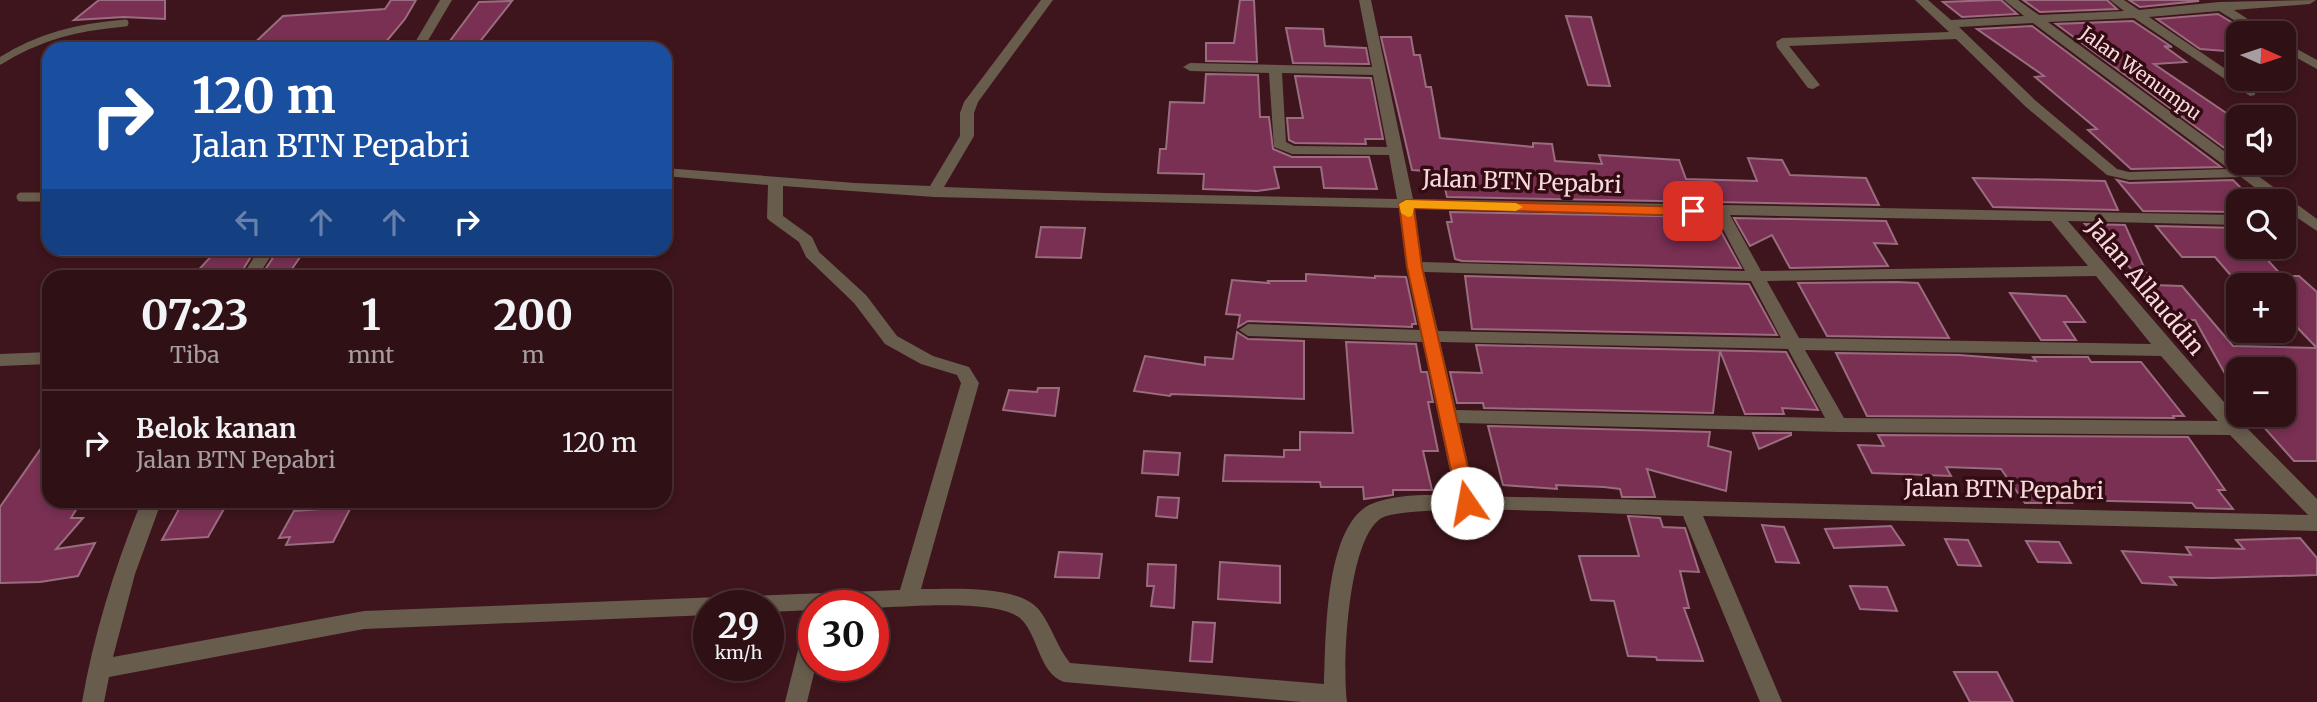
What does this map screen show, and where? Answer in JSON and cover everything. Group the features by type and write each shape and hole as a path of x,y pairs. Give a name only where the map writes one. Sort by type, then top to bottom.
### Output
{"street":[{"path":"422,42 446,0"},
{"path":"934,192 967,135 967,113 971,102 1022,30 1047,0"},
{"name":"Jalan BTN Pepabri","path":"1365,0 1377,71 1406,204 1415,267 1467,503 2317,523"},
{"path":"1921,0 2031,104 2112,172 2129,176 2226,173"},
{"name":"Jalan Wenumpu","path":"2010,0 2226,160"},
{"path":"2116,0 2250,92"},
{"path":"1948,24 2138,14 2215,3 2310,0"},
{"path":"2215,3 2244,21"},
{"path":"1813,85 1783,47 1782,42 1961,35"},
{"path":"2296,53 2317,65"},
{"path":"1190,67 1377,71"},
{"path":"1275,69 1279,144 1292,149 1395,151"},
{"path":"672,173 934,192 1406,204"},
{"name":"Jalan Wenumpu","path":"2246,175 2265,189"},
{"path":"776,182 775,218 806,240 813,254 860,299 884,332 911,353 963,371 970,383 908,598"},
{"name":"Jalan BTN Pepabri","path":"1406,204 2226,220"},
{"name":"Jalan Wenumpu","path":"2296,211 2313,223"},
{"path":"1721,212 1838,425"},
{"name":"Jalan Allauddin","path":"2054,215 2235,428 2317,512"},
{"path":"1415,267 1758,275 2101,271"},
{"path":"1248,330 1430,338 2166,350"},
{"path":"0,360 42,358"},
{"path":"1448,416 1838,425 2235,428"},
{"path":"889,599 969,599 1021,606 1031,615 1052,658 1064,672 1077,675 1336,698 1342,574 1355,535 1363,523 1374,512 1415,503 1467,503"},
{"path":"1689,507 1772,700"},
{"path":"93,702 98,669 121,583 149,508"},
{"path":"98,669 363,620 798,604"},
{"path":"796,702 801,681"}],"lane":[{"path":"0,61 47,34 125,23"},
{"path":"21,197 42,197"}],"building":[{"path":"99,0 165,0 165,19 124,17 74,20"},
{"path":"391,0 416,0 405,19 386,42 255,42 283,16 385,9"},
{"path":"1240,0 1254,0 1257,62 1206,61 1206,43 1234,43"},
{"path":"2001,0 2017,14 1962,17 1943,2"},
{"path":"2023,0 2107,0 2117,9 2040,12"},
{"path":"2129,0 2196,0 2199,1 2140,7"},
{"path":"512,1 480,42 449,42 479,2"},
{"path":"2218,14 2230,21 2226,21 2226,51 2200,49 2157,19"},
{"path":"1566,16 1591,17 1610,86 1588,85"},
{"path":"2133,21 2172,47 2164,46 2186,62 2154,64 2226,113 2226,149 2056,24"},
{"path":"2032,26 2221,167 2131,169 2088,130 2097,129 2035,77 2044,76 1977,29"},
{"path":"1286,28 1323,29 1325,46 1366,48 1369,64 1293,63"},
{"path":"1381,37 1411,37 1414,55 1420,55 1426,87 1431,87 1440,138 1533,147 1533,143 1552,144 1555,161 1602,164 1599,155 1679,160 1686,179 1757,181 1748,158 1782,160 1790,175 1866,178 1879,205 1447,197 1441,172 1412,170"},
{"path":"1206,74 1258,75 1260,117 1269,117 1273,149 1292,157 1369,157 1377,189 1324,188 1321,167 1274,167 1279,188 1257,191 1203,189 1204,174 1158,173 1160,149 1166,149 1170,102 1204,103"},
{"path":"1295,76 1371,78 1383,139 1365,139 1366,144 1295,143 1289,140 1287,118 1303,118"},
{"path":"1973,178 2105,181 2118,210 1993,207"},
{"path":"2117,180 2129,183 2233,180 2242,189 2226,189 2226,212 2143,211"},
{"path":"1450,212 1713,217 1741,268 1462,261 1455,259 1447,222 1452,222"},
{"path":"1734,218 1886,221 1897,244 1874,243 1888,266 1790,268 1772,235 1750,246"},
{"path":"2085,224 2125,225 2152,285 2182,286 2226,338 2226,343 2233,346 2317,348 2317,461 2294,461 2264,427 2296,427 2296,357 2226,357 2226,376 2195,320 2168,320 2139,285 2148,285"},
{"path":"2156,226 2226,228 2226,259 2267,259 2279,273 2229,273 2215,257 2182,257"},
{"path":"1041,227 1085,228 1081,258 1036,257"},
{"path":"211,256 251,256 243,270 199,270"},
{"path":"274,256 301,256 291,270 265,270"},
{"path":"1306,274 1406,277 1416,324 1412,324 1412,327 1248,321 1238,327 1240,315 1226,314 1232,280 1269,283 1268,281 1306,281"},
{"path":"1465,276 1749,284 1777,335 1472,329"},
{"path":"2296,276 2317,292 2317,348 2296,326"},
{"path":"1798,283 1918,283 1949,338 1827,336"},
{"path":"2010,293 2066,296 2085,322 2064,322 2076,340 2041,340"},
{"path":"1237,332 1248,339 1304,341 1304,399 1170,396 1134,391 1145,356 1205,365 1205,357 1233,359"},
{"path":"1346,342 1416,344 1421,372 1427,372 1433,402 1428,402 1438,451 1423,451 1432,490 1393,490 1393,495 1364,499 1363,487 1321,487 1320,482 1223,481 1225,455 1284,457 1284,450 1300,450 1300,432 1353,433"},
{"path":"1476,345 1786,352 1818,410 1782,408 1784,414 1745,414 1720,351 1713,413 1484,408 1483,403 1457,403 1450,372 1482,373"},
{"path":"1836,353 1959,355 2036,361 2033,357 2088,357 2091,362 2141,362 2184,416 1867,416"},
{"path":"1038,388 1059,388 1055,416 1003,410 1009,390 1037,392"},
{"path":"1488,426 1710,432 1708,446 1731,452 1726,491 1647,469 1655,497 1622,497 1620,489 1604,487 1556,485 1557,489 1503,485"},
{"path":"1753,433 1791,433 1791,435 1759,449"},
{"path":"1878,435 2188,437 2225,490 2218,490 2233,509 2196,508 2192,503 2070,500 2072,503 2025,503 2001,469 1946,467 1951,476 1872,473 1858,445 1884,446"},
{"path":"42,447 42,508 77,508 71,518 83,518 56,549 95,543 78,576 40,582 0,583 0,507"},
{"path":"1144,451 1180,453 1178,475 1142,473"},
{"path":"1158,497 1179,498 1177,518 1156,516"},
{"path":"180,508 224,508 208,537 162,540"},
{"path":"350,508 333,542 286,545 290,537 279,538 294,511"},
{"path":"1628,516 1660,518 1663,527 1685,528 1699,572 1680,571 1689,608 1684,608 1703,661 1628,656 1614,601 1591,600 1579,556 1639,556"},
{"path":"1762,525 1784,527 1799,563 1776,562"},
{"path":"1891,526 1904,545 1834,548 1825,529"},
{"path":"2300,538 2317,558 2317,575 2170,577 2176,585 2142,583 2122,551 2191,555 2186,547 2244,549 2236,540"},
{"path":"1945,539 1968,540 1981,566 1958,565"},
{"path":"2026,541 2059,542 2071,563 2038,562"},
{"path":"1059,552 1102,554 1099,578 1055,577"},
{"path":"1220,562 1280,566 1280,603 1218,599"},
{"path":"1148,564 1176,565 1174,608 1151,606 1154,586 1147,586"},
{"path":"1850,586 1887,587 1897,611 1860,609"},
{"path":"1193,622 1215,623 1212,662 1190,661"},
{"path":"1954,672 1997,672 2013,702 1970,702"}],"slow traffic":[{"path":"1408,213 1406,204 1516,207"}],"route":[{"path":"1467,503 1415,267 1406,204 1693,211"}]}
